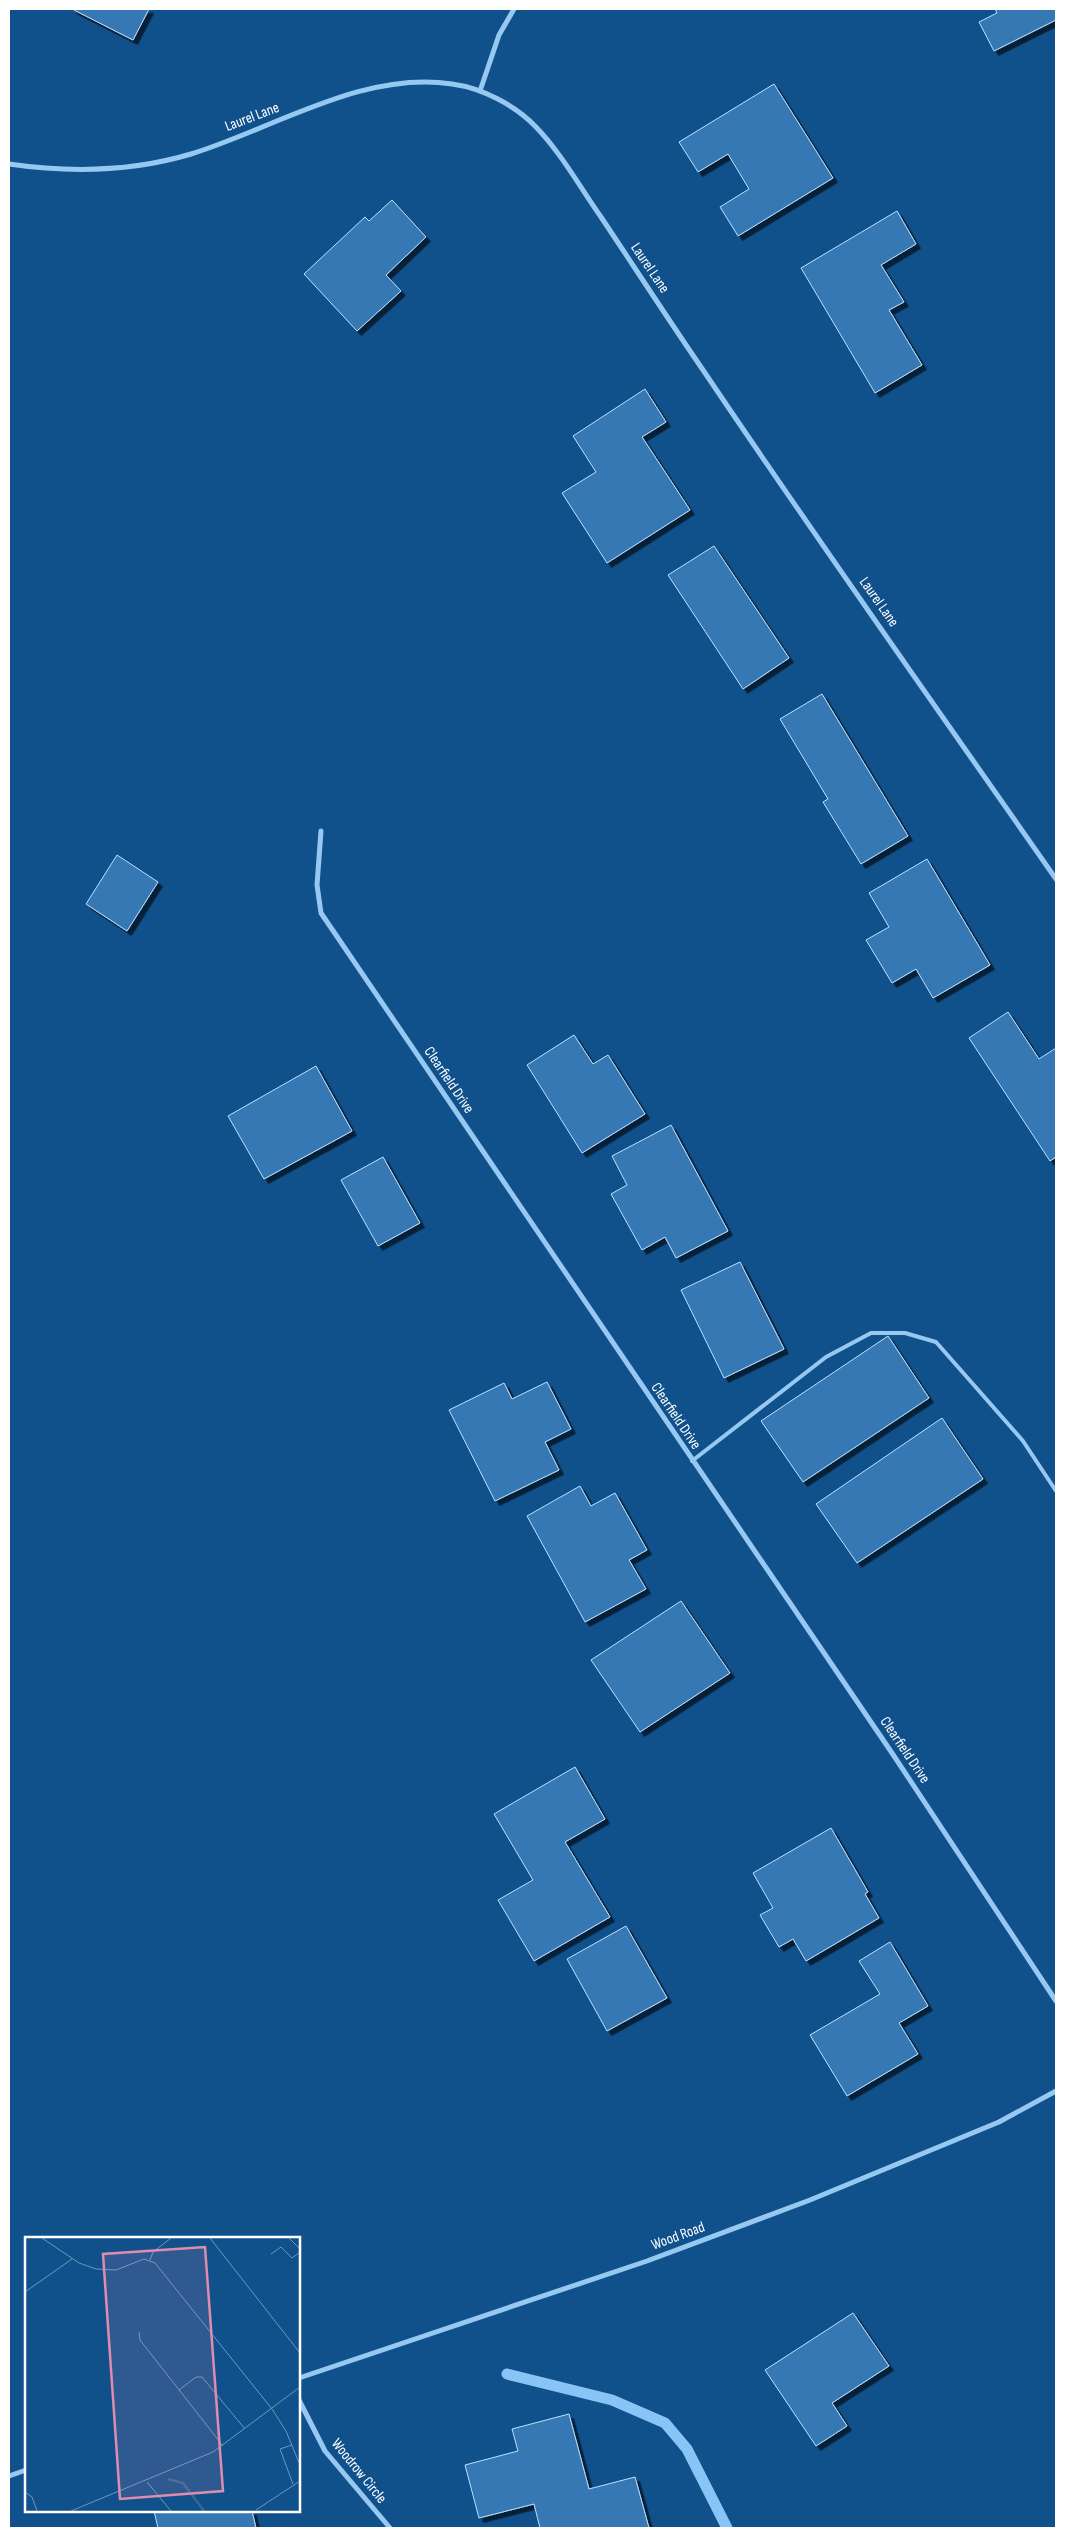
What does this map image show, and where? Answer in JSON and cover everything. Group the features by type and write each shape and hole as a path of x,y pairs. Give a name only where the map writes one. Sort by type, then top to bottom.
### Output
{"street":[{"path":"480,91 499,35 514,9"},
{"name":"Laurel Lane","path":"9,164 56,170 124,169 190,154 330,102 379,86 421,83 452,84 480,91 510,106 536,126 566,165 704,372 1056,879"},
{"name":"Clearfield Drive","path":"321,831 317,885 321,913 892,1753 1056,2002"},
{"name":"Wood Road","path":"300,2378 647,2261 810,2200 998,2122 1056,2090"},
{"name":"Woodrow Circle","path":"300,2402 325,2451 390,2528"},
{"path":"9,2476 25,2470"}],"lane":[{"path":"692,1461 826,1357 871,1333 905,1333 936,1342 1023,1441 1056,1491"}],"building":[{"path":"72,9 149,9 133,40"},
{"path":"995,9 1056,9 1056,20 994,51 979,22 997,13"},
{"path":"774,84 833,178 738,236 720,207 749,189 728,154 698,172 679,142"},
{"path":"392,200 426,237 386,275 401,291 357,331 304,274 365,217 369,221"},
{"path":"897,211 916,244 881,265 904,302 889,310 922,365 875,393 801,268"},
{"path":"645,389 666,422 642,437 690,510 607,563 562,493 596,472 573,436"},
{"path":"714,546 789,658 743,689 668,575"},
{"path":"822,694 908,836 861,864 823,802 828,799 780,719"},
{"path":"117,855 158,882 127,931 86,904"},
{"path":"927,859 990,965 933,998 916,969 892,983 866,940 889,927 869,893"},
{"path":"1008,1012 1039,1059 1056,1048 1056,1157 1050,1161 969,1038"},
{"path":"574,1035 593,1064 608,1055 645,1114 582,1153 527,1065"},
{"path":"316,1066 352,1131 264,1179 228,1116"},
{"path":"671,1125 728,1231 676,1258 665,1237 642,1250 611,1194 627,1185 612,1156"},
{"path":"383,1157 420,1223 378,1246 341,1180"},
{"path":"740,1262 784,1349 724,1378 681,1290"},
{"path":"888,1336 929,1398 803,1482 761,1421"},
{"path":"547,1382 571,1429 545,1442 559,1470 495,1501 449,1410 504,1383 512,1399"},
{"path":"942,1418 983,1479 857,1563 816,1504"},
{"path":"580,1486 591,1506 615,1493 647,1550 629,1560 646,1589 585,1622 527,1516"},
{"path":"681,1601 730,1673 640,1732 591,1660"},
{"path":"575,1767 605,1819 565,1842 610,1917 534,1961 498,1900 533,1880 494,1814"},
{"path":"831,1828 868,1892 865,1894 879,1918 806,1961 793,1939 779,1947 760,1915 773,1908 753,1873"},
{"path":"626,1926 667,1998 607,2031 567,1959"},
{"path":"890,1942 928,2006 899,2023 918,2054 847,2096 810,2035 880,1994 859,1961"},
{"path":"853,2313 889,2366 832,2403 847,2426 816,2446 765,2370"},
{"path":"569,2414 589,2489 635,2477 649,2528 540,2528 534,2504 479,2518 465,2465 518,2451 512,2429"},
{"path":"154,2512 252,2512 256,2528 158,2528"}],"waterway":[{"path":"507,2374 612,2400 665,2423 687,2449 727,2528"}]}
